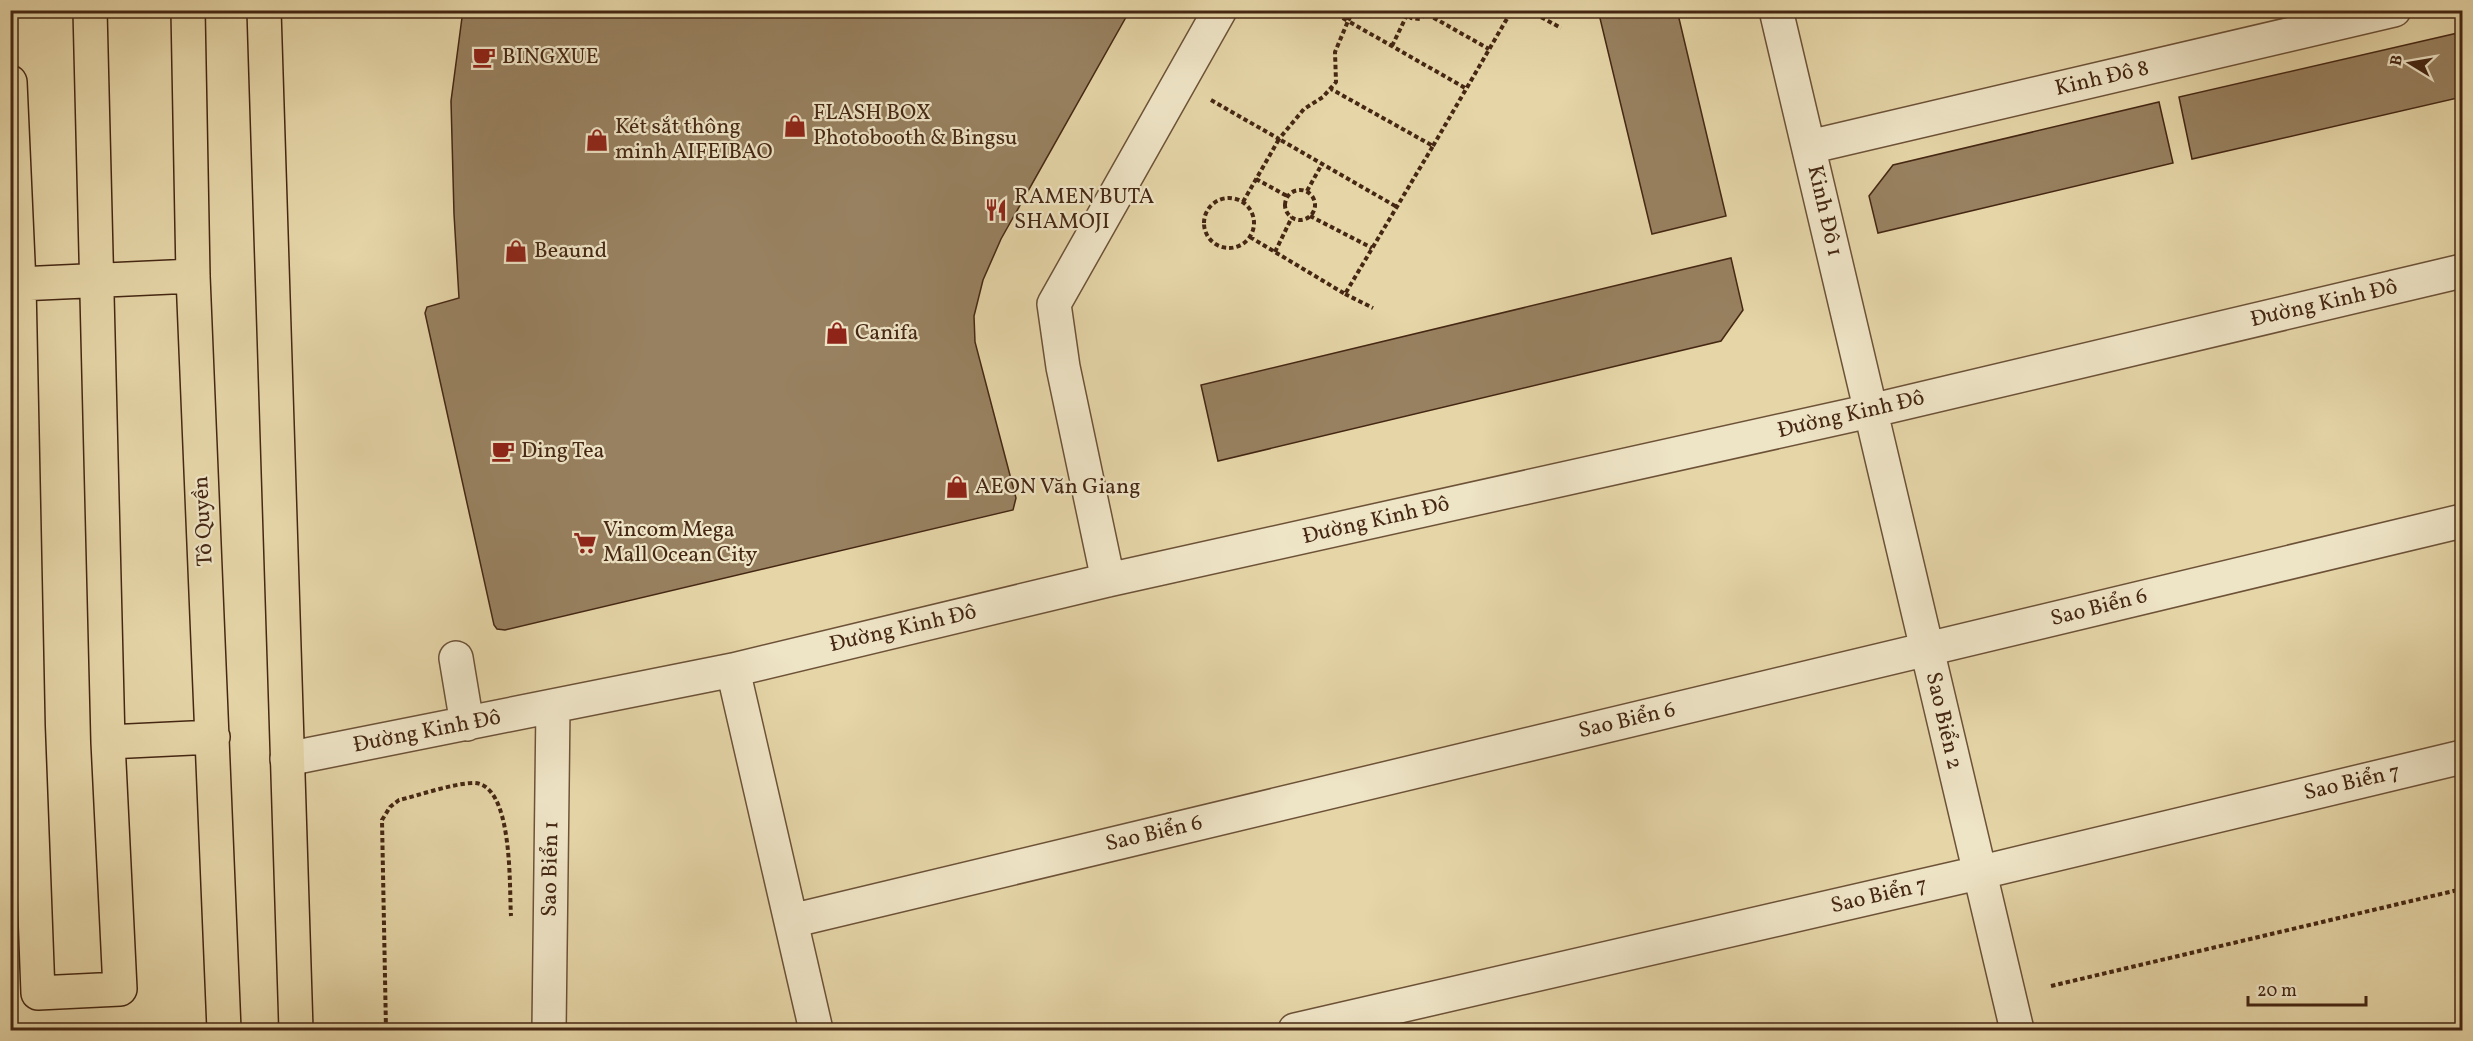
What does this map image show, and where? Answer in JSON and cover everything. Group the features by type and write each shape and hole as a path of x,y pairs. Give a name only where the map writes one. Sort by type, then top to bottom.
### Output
{"main road":[{"path":"10,82 19,284 19,728 38,993 120,989 108,742 90,10"},
{"name":"Tô Quyền","path":"188,10 193,276 224,1030"},
{"path":"264,10 296,1030"},
{"path":"19,284 193,276"},
{"path":"108,742 213,737"}],"street":[{"path":"1108,580 1063,367 1054,304 1220,10"},
{"name":"Kinh Đô 1","path":"1776,10 1870,411"},
{"name":"Kinh Đô 8","path":"1809,147 2394,10"},
{"name":"Đường Kinh Đô","path":"287,759 733,670 1108,580 1870,411 2463,271"},
{"name":"Sao Biển 2","path":"1870,411 2017,1030"},
{"name":"Sao Biển 6","path":"791,921 2463,521"},
{"path":"456,658 467,724"},
{"path":"733,670 816,1030"},
{"name":"Sao Biển 1","path":"549,1030 553,707"},
{"name":"Sao Biển 7","path":"1295,1030 1978,873 2463,757"}],"path":[{"path":"1329,10 1467,89"},
{"path":"1243,202 1279,139 1304,109 1323,97 1336,82 1335,52 1354,10"},
{"path":"1345,294 1512,10"},
{"path":"1528,10 1562,28"},
{"path":"1392,46 1406,13 1419,19 1428,12 1489,49"},
{"path":"1180,82 1397,207"},
{"path":"1331,88 1433,146"},
{"path":"1307,191 1322,164"},
{"path":"1256,179 1287,196"},
{"path":"1287,196 1298,190 1307,191"},
{"path":"1287,196 1285,206 1288,215 1301,220 1310,216 1314,203 1307,191"},
{"path":"1235,199 1243,202 1253,214 1253,230 1250,237 1245,243 1229,249 1213,243 1204,228 1207,212 1218,201 1235,199"},
{"path":"1310,216 1372,248"},
{"path":"1275,252 1292,217"},
{"path":"1250,237 1345,294 1373,308"},
{"path":"386,1030 382,820 390,807 399,800 474,783 488,789 496,798 504,823 511,927"},
{"path":"2051,986 2463,889"}],"building":[{"path":"463,10 1130,10 1001,239 983,280 974,316 975,342 1016,498 1013,510 505,630 497,629 494,625 425,313 427,307 459,298 451,101"},
{"path":"1598,10 1677,10 1726,216 1652,234"},
{"path":"2462,32 2462,97 2192,159 2179,97"},
{"path":"2159,102 2173,163 1878,233 1869,196 1893,165"},
{"path":"1731,258 1743,310 1721,341 1218,461 1201,385"}],"place":[{"name":"BINGXUE","path":"484,57"},
{"name":"FLASH BOX Photobooth & Bingsu","path":"795,126"},
{"name":"Két sắt thông minh AIFEIBAO","path":"597,140"},
{"name":"RAMEN BUTA SHAMOJI","path":"996,210"},
{"name":"Beaund","path":"516,251"},
{"name":"Canifa","path":"837,333"},
{"name":"Ding Tea","path":"503,451"},
{"name":"AEON Văn Giang","path":"957,487"},
{"name":"Vincom Mega Mall Ocean City","path":"585,543"}]}
